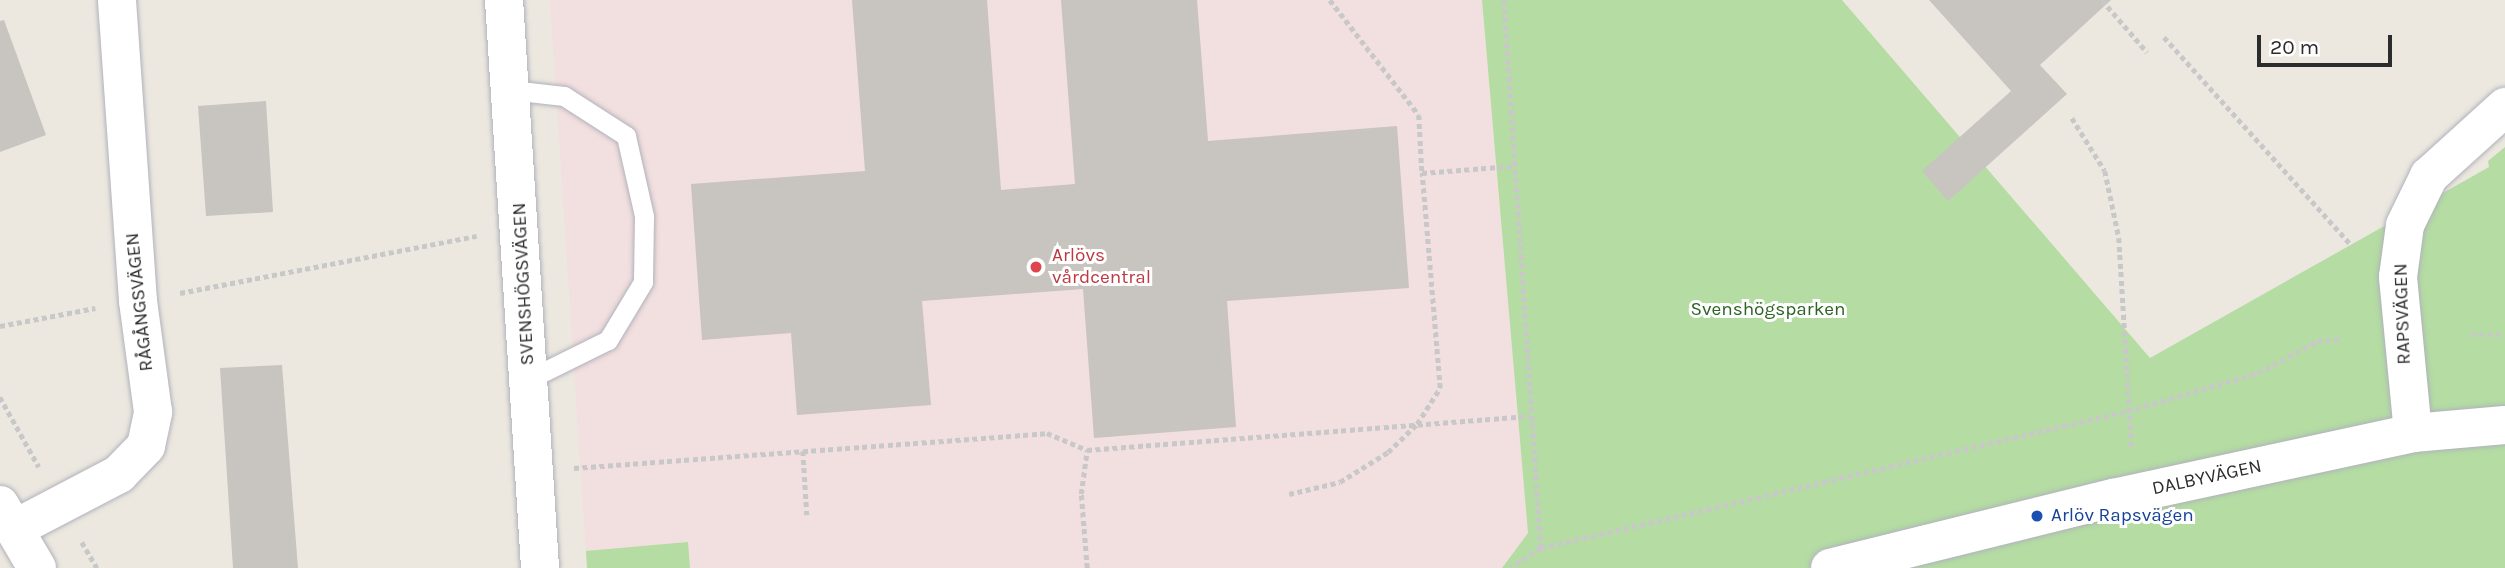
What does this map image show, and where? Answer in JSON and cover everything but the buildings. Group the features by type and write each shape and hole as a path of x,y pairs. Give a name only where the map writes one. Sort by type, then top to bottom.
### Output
{"street":[{"name":"RÅGÅNGSVÄGEN","path":"7,517 119,474 146,446 153,412 138,300 117,0"},
{"name":"SVENSHÖGSVÄGEN","path":"504,0 522,228 540,568"},
{"name":"RAPSVÄGEN","path":"2413,433 2399,289 2405,225 2429,176 2505,107"},
{"name":"DALBYVÄGEN","path":"1830,568 2113,498 2413,433 2505,425"},
{"path":"7,517 37,568"}],"lane":[{"path":"511,90 564,96 626,136 644,216 643,282 608,340 529,379"}],"path":[{"path":"1289,494 1340,482 1388,452 1417,424 1440,388 1419,115 1330,0"},
{"path":"1503,0 1512,166 1541,548"},
{"path":"2102,0 2147,52"},
{"path":"2164,37 2352,246"},
{"path":"2072,118 2105,171 2119,238 2132,449"},
{"path":"1422,173 1512,166"},
{"path":"0,326 522,228"},
{"path":"2471,335 2505,335"},
{"path":"1511,568 1541,548 2128,411 2258,373 2317,341 2339,339"},
{"path":"570,469 1047,433 1087,450 1531,416"},
{"path":"1087,450 1081,494 1087,568"},
{"path":"803,452 807,515"}],"shaded area":[{"name":"Arlövs vårdcentral","path":"550,0 1482,0 1528,533 1502,568 587,568"}],"green space":[{"name":"Svenshögsparken","path":"1482,0 1842,0 2150,358 2489,167 2488,161 2505,147 2505,568 1502,568 1528,533"},
{"path":"688,542 690,568 587,568 586,551"}],"place":[{"name":"Arlövs vårdcentral","path":"1036,267"},
{"name":"Arlöv Rapsvägen","path":"2037,516"}]}
